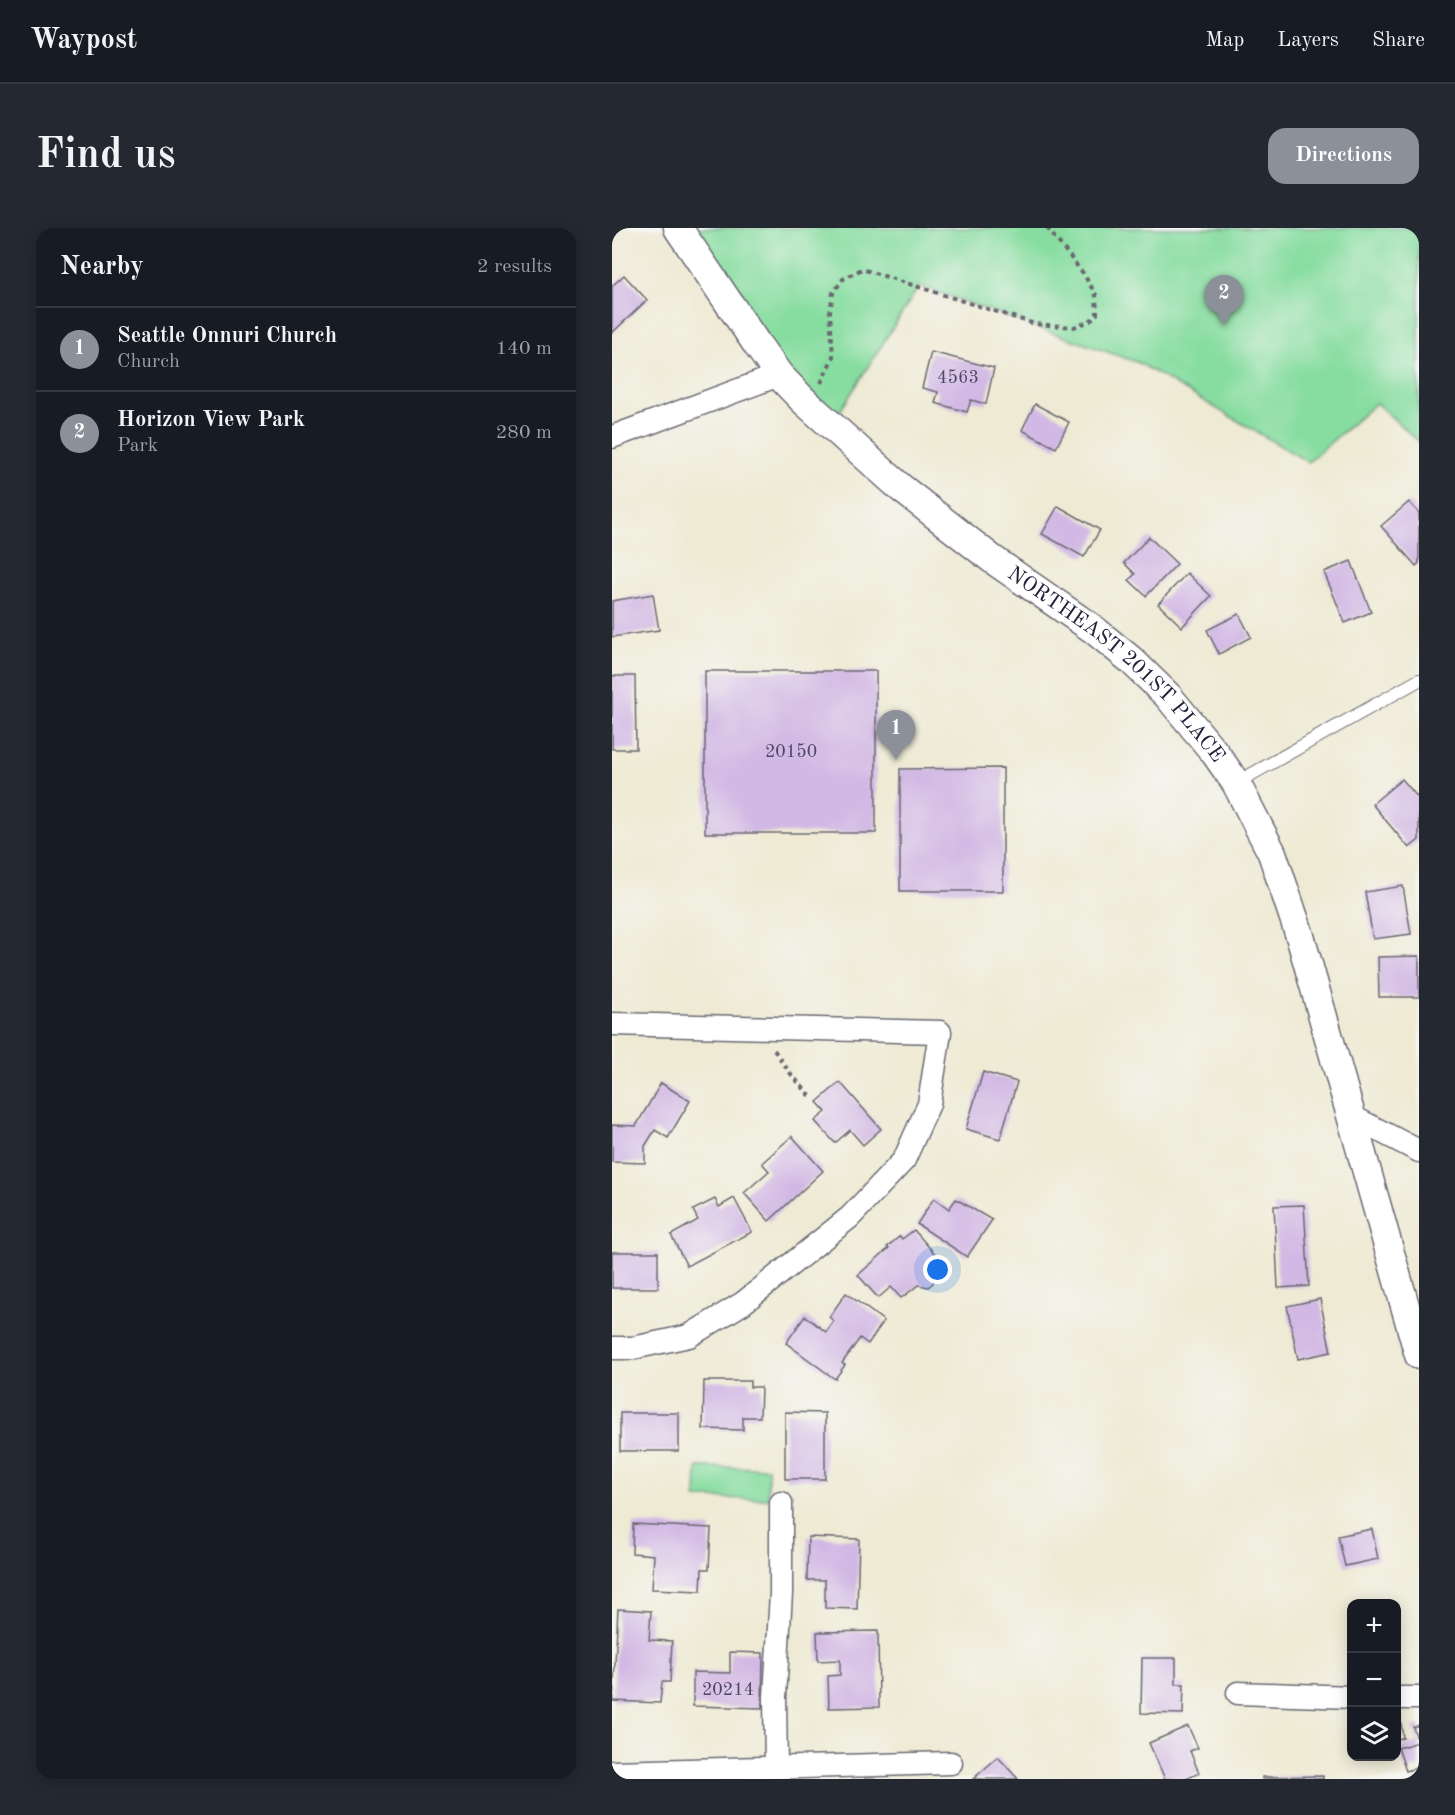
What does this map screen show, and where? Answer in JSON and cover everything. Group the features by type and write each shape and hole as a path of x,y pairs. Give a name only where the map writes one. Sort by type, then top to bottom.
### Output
{"street":[{"name":"NORTHEAST 201ST PLACE","path":"678,228 779,375 803,400 901,488 992,559 1093,628 1131,660 1168,696 1215,753 1236,783 1272,853 1300,936 1419,1355"},
{"path":"612,437 779,375"},
{"path":"612,1024 940,1032 929,1104 904,1160 849,1217 743,1303 689,1336 633,1348 612,1348"},
{"path":"1349,1115 1419,1151"},
{"path":"776,1767 775,1697 782,1593 782,1503"},
{"path":"1238,1694 1347,1696"},
{"path":"1401,1698 1419,1698"},
{"path":"612,1772 951,1762"}],"lane":[{"path":"1236,783 1419,680"}],"path":[{"path":"821,384 833,357 830,312 834,293 843,279 862,269 1035,324 1074,327 1090,321 1097,314 1096,295 1083,273 1047,228"},
{"path":"758,1026 791,1074 813,1099"}],"green space":[{"path":"692,228 1419,228 1419,442 1376,403 1308,462 1139,363 919,286 837,416 756,343"},
{"path":"697,1467 768,1468 768,1499 696,1498"}],"building":[{"path":"624,275 647,300 612,333 612,286"},
{"path":"931,352 994,368 986,404 971,400 967,412 935,403 938,392 922,388"},
{"path":"1035,404 1069,422 1056,448 1022,430"},
{"path":"1409,502 1419,513 1419,563 1416,566 1381,526"},
{"path":"1058,506 1100,530 1084,557 1042,534"},
{"path":"1149,537 1177,564 1146,596 1129,580 1135,574 1124,563"},
{"path":"1351,561 1371,612 1345,623 1324,572"},
{"path":"1187,573 1211,596 1182,627 1158,604"},
{"path":"653,594 659,630 612,637 612,601"},
{"path":"1239,614 1251,637 1219,654 1207,630"},
{"path":"705,671 876,671 876,833 705,833"},
{"path":"612,676 635,676 636,749 612,749"},
{"path":"1003,768 1003,891 900,891 900,769"},
{"path":"1402,779 1419,799 1419,840 1409,848 1372,804"},
{"path":"1403,886 1411,934 1373,939 1365,892"},
{"path":"1419,956 1419,997 1379,997 1378,957"},
{"path":"983,1072 1017,1082 1000,1139 966,1129"},
{"path":"840,1082 881,1129 863,1145 850,1130 835,1143 815,1121 826,1112 817,1102"},
{"path":"661,1083 690,1101 668,1138 655,1130 645,1146 645,1163 612,1162 612,1125 636,1126"},
{"path":"792,1136 823,1171 769,1221 744,1193 769,1171 762,1163"},
{"path":"734,1198 752,1232 687,1266 671,1235 698,1220 693,1210 715,1199 719,1207"},
{"path":"934,1198 949,1209 956,1199 992,1220 967,1257 917,1224"},
{"path":"1304,1205 1309,1286 1278,1288 1274,1206"},
{"path":"914,1230 942,1262 931,1271 934,1274 933,1283 928,1287 919,1285 901,1298 891,1287 878,1298 858,1275 900,1236 902,1239"},
{"path":"612,1252 658,1252 658,1288 612,1288"},
{"path":"846,1293 884,1321 868,1344 860,1338 842,1363 845,1365 835,1379 786,1343 805,1316 826,1332 834,1321 829,1317"},
{"path":"1320,1299 1331,1352 1298,1359 1287,1306"},
{"path":"704,1381 750,1381 750,1387 761,1387 760,1417 743,1417 743,1430 703,1429"},
{"path":"785,1412 825,1413 825,1479 785,1479"},
{"path":"620,1413 679,1413 679,1451 620,1451"},
{"path":"633,1524 711,1528 709,1569 702,1569 701,1591 652,1589 654,1555 632,1553"},
{"path":"1372,1529 1378,1559 1345,1566 1338,1536"},
{"path":"808,1537 859,1539 857,1609 825,1608 825,1580 807,1580"},
{"path":"618,1609 651,1611 649,1640 672,1641 670,1682 662,1682 660,1703 613,1701"},
{"path":"878,1631 879,1707 829,1708 828,1676 840,1675 840,1660 818,1661 817,1632"},
{"path":"730,1652 763,1653 762,1708 693,1706 693,1672 730,1673"},
{"path":"1142,1658 1176,1658 1176,1684 1184,1684 1183,1714 1141,1713"},
{"path":"1419,1725 1419,1767 1406,1771 1401,1757 1401,1747 1418,1742 1413,1727"},
{"path":"1188,1726 1198,1748 1190,1751 1199,1773 1186,1779 1165,1779 1149,1743"},
{"path":"998,1757 1018,1779 973,1779"},
{"path":"1323,1776 1323,1779 1262,1779 1262,1777"}],"place":[{"name":"Horizon View Park","path":"1224,325"},
{"name":"Seattle Onnuri Church","path":"896,760"}]}
